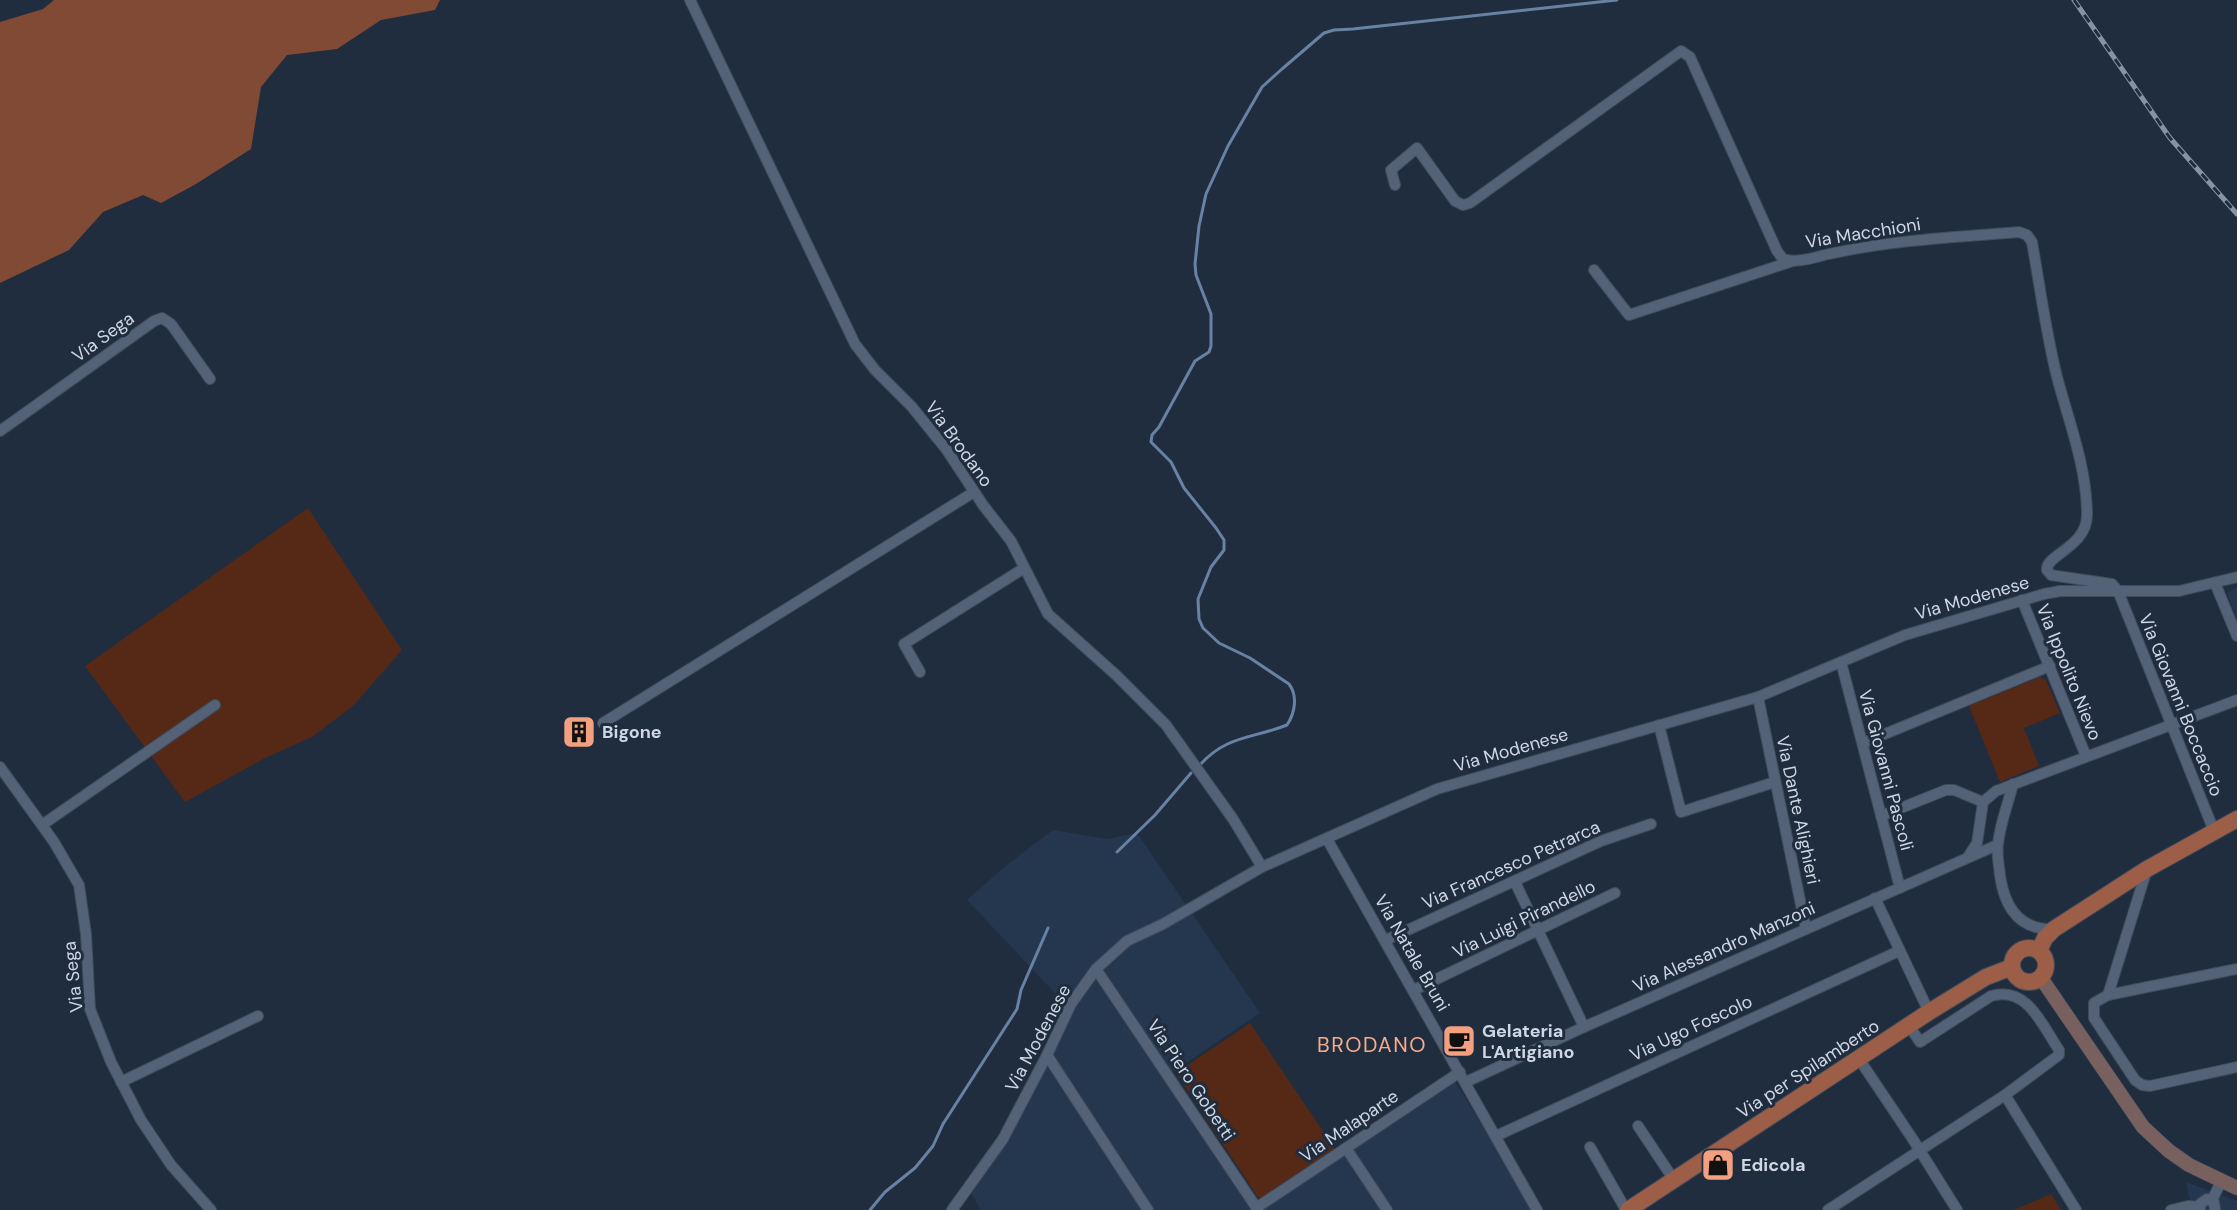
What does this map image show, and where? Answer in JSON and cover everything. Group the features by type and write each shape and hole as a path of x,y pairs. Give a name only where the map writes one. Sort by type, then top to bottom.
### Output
{"main road":[{"path":"2012,967 2023,982 2036,981 2041,978 2046,964 2039,951 2054,928 2147,869 2237,819"},
{"name":"Via per Spilamberto","path":"1627,1210 1929,1012 1986,977 2012,967 2014,957 2018,952 2028,948 2039,951"},
{"path":"2041,978 2143,1127 2169,1151 2189,1165 2237,1188"}],"street":[{"name":"Via Brodano","path":"690,0 855,344 875,370 912,407 1011,541 1048,614 1116,675 1166,725 1198,768 1262,867"},
{"name":"Via Macchioni","path":"1395,185 1390,170 1417,148 1455,201 1463,205 1470,203 1681,51 1690,57 1777,251 1783,259 1793,261 1879,243 2019,232 2027,235 2032,243 2054,362 2079,454 2087,507 2087,519 2079,539 2049,561 2046,568 2048,572 2057,576 2112,584 2118,591"},
{"path":"1594,270 1629,315 1793,261"},
{"name":"Via Sega","path":"0,431 154,321 162,318 171,324 210,379"},
{"path":"603,723 974,492"},
{"path":"920,672 904,644 1024,568"},
{"name":"Via Modenese","path":"952,1210 1003,1139 1071,1004 1096,969 1127,941 1163,924 1262,867 1437,789 1758,697 1905,635 2022,600 2060,591 2179,591 2237,578"},
{"path":"2215,583 2237,636"},
{"name":"Via Giovanni Boccaccio","path":"2118,591 2214,831"},
{"name":"Via Ippolito Nievo","path":"2022,600 2086,756"},
{"name":"Via Giovanni Pascoli","path":"1841,662 1900,888"},
{"path":"1863,743 2050,666"},
{"name":"Via Dante Alighieri","path":"1758,697 1806,929"},
{"path":"1968,858 1977,843 1983,802 1996,791 2237,700"},
{"path":"42,825 215,705"},
{"path":"1659,725 1681,812 1775,782"},
{"name":"Via Sega","path":"0,767 54,842 79,885 86,934 90,1009 111,1062 141,1120 171,1165 211,1210"},
{"path":"2013,784 1997,845 2001,889 2018,917 2039,929 2054,928"},
{"path":"1881,816 1946,790 1958,791 1983,802"},
{"name":"Via Francesco Petrarca","path":"1386,940 1601,841 1651,824"},
{"name":"Via Natale Bruni","path":"1328,839 1537,1210"},
{"name":"Via Alessandro Manzoni","path":"1466,1082 1584,1027 1997,845"},
{"path":"2108,995 2147,869"},
{"path":"1515,882 1584,1027"},
{"name":"Via Luigi Pirandello","path":"1414,990 1615,893"},
{"path":"1875,898 1929,1012"},
{"name":"Via Ugo Foscolo","path":"1496,1136 1899,951"},
{"name":"Via Piero Gobetti","path":"1096,969 1257,1209"},
{"path":"2236,972 2108,995 2094,1003 2094,1018 2135,1080 2142,1085 2150,1086 2236,1067 2237,1079"},
{"path":"1828,1210 2005,1095 2059,1055 2059,1050 2025,1001 2005,993 1991,996 1920,1042 1909,1026"},
{"path":"121,1082 258,1016"},
{"path":"1047,1055 1148,1210"},
{"path":"1859,1059 1957,1210"},
{"name":"Via Malaparte","path":"1257,1209 1460,1072"},
{"path":"2005,1095 2076,1210"},
{"path":"1638,1126 1674,1180"},
{"path":"1590,1147 1627,1210"},
{"path":"1346,1148 1387,1210"},
{"path":"2172,1210 2188,1206 2200,1209 2204,1200 2214,1205 2221,1182"}],"shaded area":[{"path":"54,0 440,0 435,10 381,20 337,49 287,55 261,87 251,149 161,203 143,195 103,212 69,250 0,283 0,22 43,9"},
{"path":"308,508 402,650 353,706 312,737 265,758 185,802 85,666"},
{"path":"2237,587 2237,619 2227,593"},
{"path":"2040,677 2046,680 2060,713 2024,728 2039,766 2000,782 1969,706"},
{"path":"1053,830 1107,839 1137,833 1260,1013 1173,1072 1259,1201 1450,1073 1534,1210 981,1210 969,1190 1069,1008 967,900 1008,864"},
{"path":"1250,1023 1335,1149 1262,1197 1258,1197 1176,1073"},
{"path":"2186,1182 2237,1201 2237,1210 2192,1210"},
{"path":"2051,1194 2061,1210 2014,1210"}],"waterway":[{"path":"1199,766 1219,748 1229,743 1287,725 1294,704 1294,694 1289,684 1250,658 1219,643 1203,628 1199,619 1198,599 1211,567 1224,550 1224,540 1184,488 1171,462 1151,442 1152,435 1159,427 1195,361 1209,352 1211,346 1211,314 1196,275 1195,264 1199,226 1206,194 1228,146 1262,87 1324,33 1334,30 1617,0"},
{"path":"1117,852 1155,815 1191,773"},
{"path":"870,1210 885,1192 915,1168 933,1146 943,1124 1017,1009 1021,990 1048,928"}],"railway":[{"path":"2074,0 2170,138 2237,214"}],"place":[{"name":"Bigone","path":"579,732"},
{"name":"Gelateria L'Artigiano","path":"1459,1041"},
{"name":"Edicola","path":"1718,1165"}],"district":[{"name":"BRODANO","path":"1372,1045"}]}
